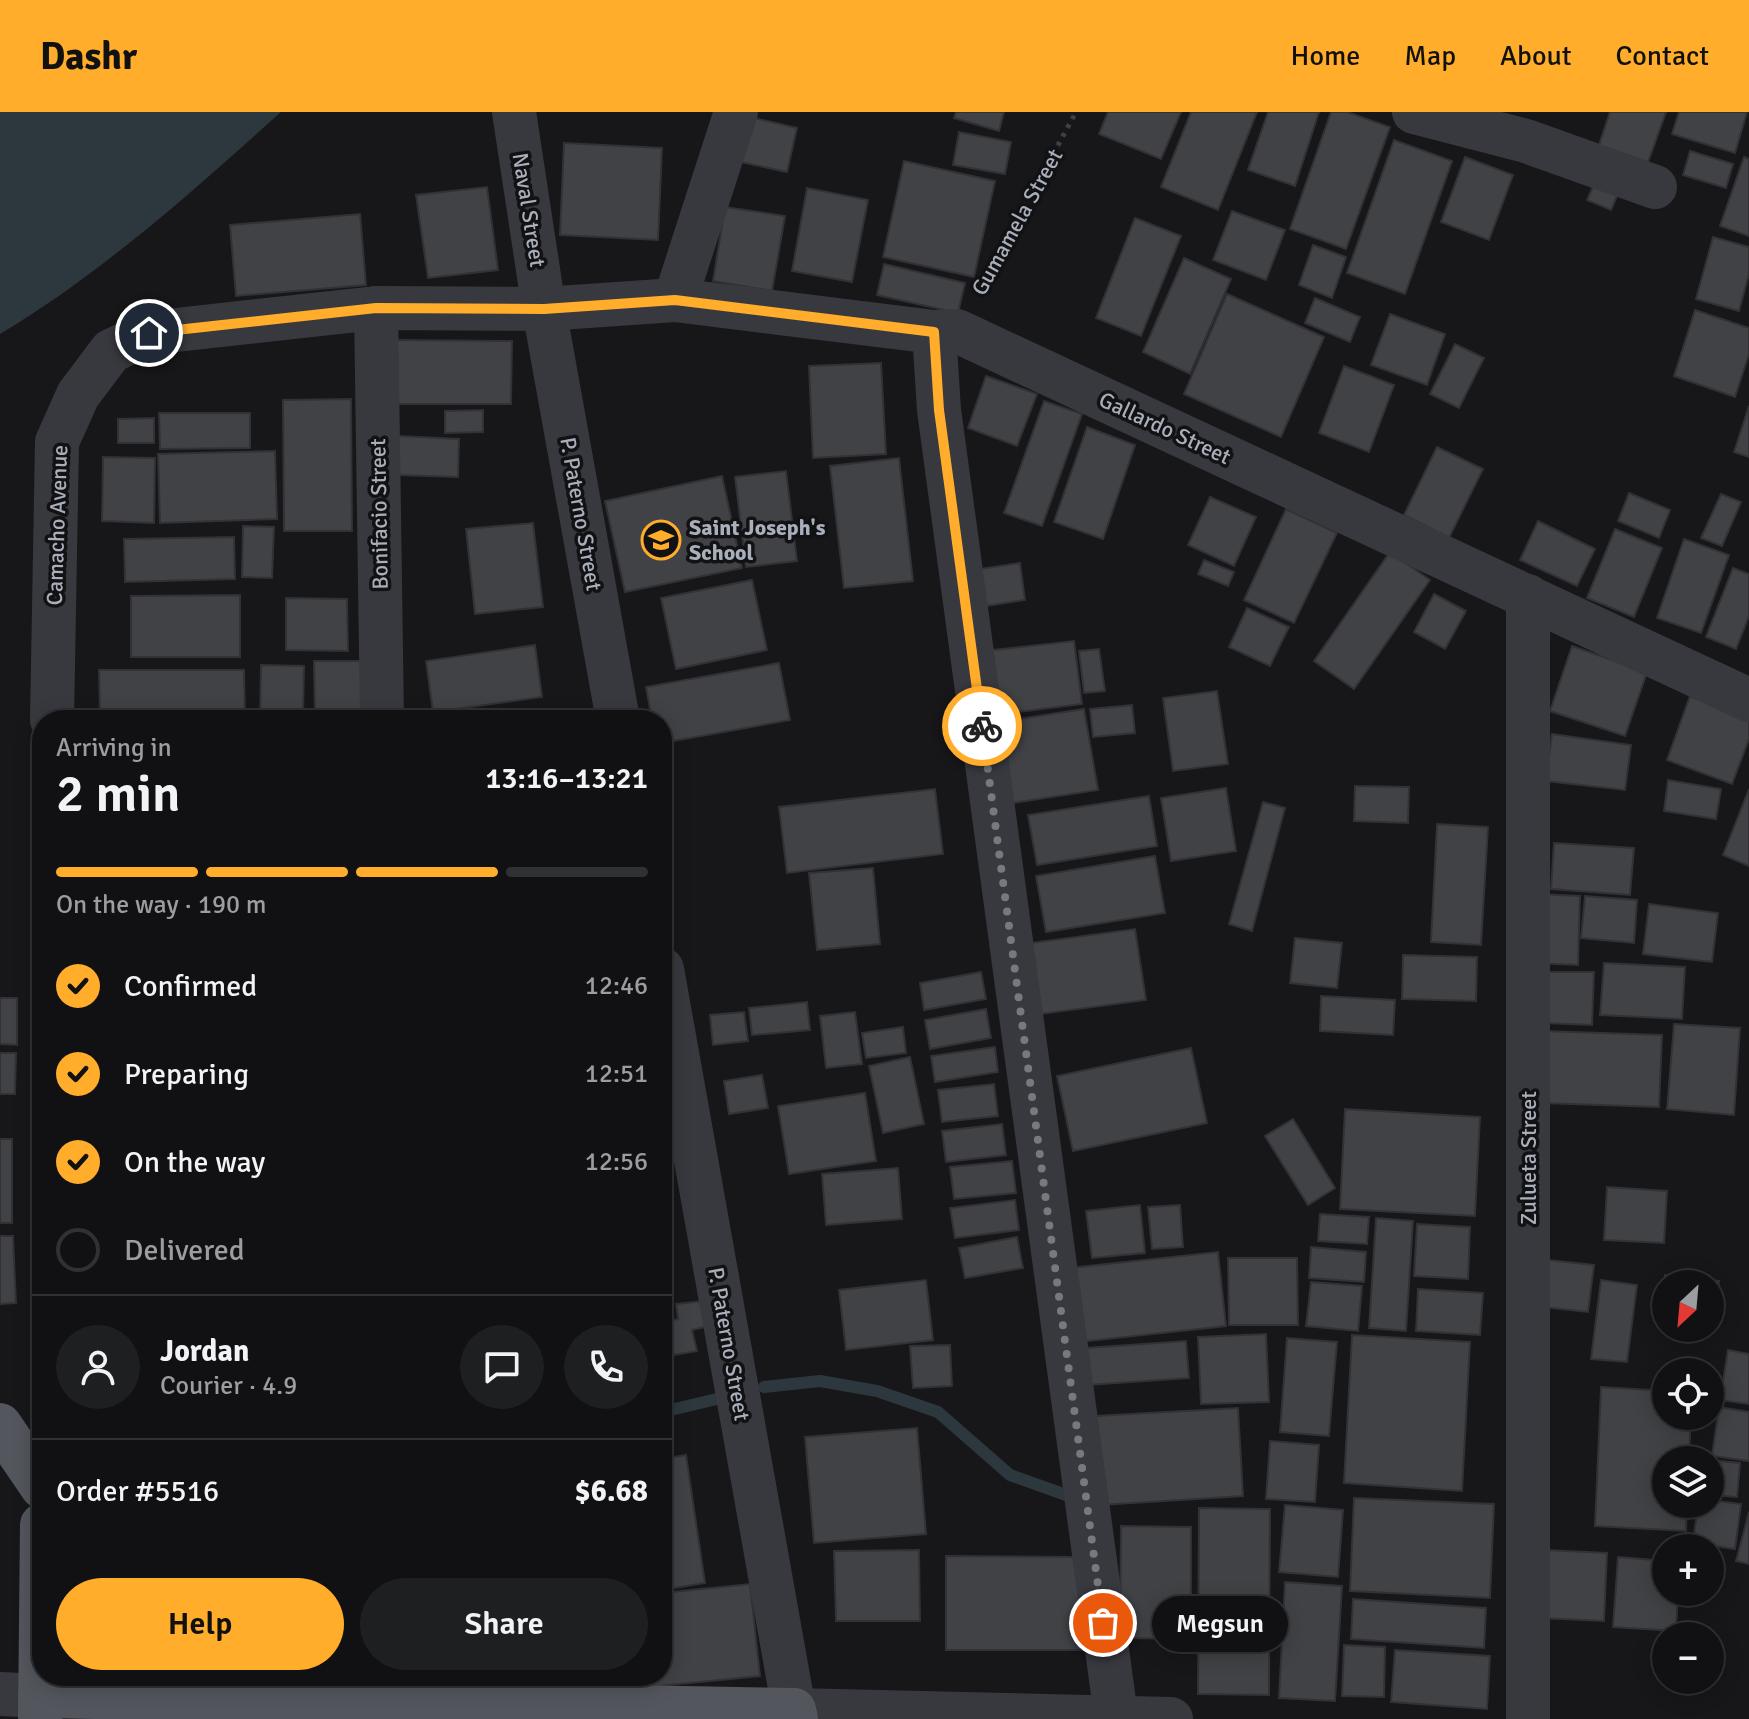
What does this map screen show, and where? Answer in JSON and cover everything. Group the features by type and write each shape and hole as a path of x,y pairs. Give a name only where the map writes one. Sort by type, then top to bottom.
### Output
{"main road":[{"path":"0,1425 32,1472"},
{"path":"32,1644 27,1703 160,1698 398,1700 795,1714"}],"street":[{"name":"Naval Street","path":"514,112 544,309"},
{"path":"675,300 736,112"},
{"path":"1414,112 1530,126 1655,187"},
{"name":"Gallardo Street","path":"544,309 675,300 946,331 1749,700"},
{"name":"Camacho Avenue","path":"52,710 57,442 78,395 111,351 149,333 376,308 544,309"},
{"name":"Bonifacio Street","path":"376,308 382,710"},
{"name":"P. Paterno Street","path":"544,309 616,710"},
{"path":"946,331 939,410 1116,1716"},
{"name":"Zulueta Street","path":"1528,596 1528,1719"},
{"name":"P. Paterno Street","path":"672,1025 795,1714"},
{"path":"79,1719 91,1715 143,1715 156,1708 160,1698"},
{"path":"795,1714 1171,1719"}],"path":[{"name":"Gumamela Street","path":"946,331 1076,112"}],"shaded area":[{"path":"0,112 281,112 111,258 0,334"}],"building":[{"path":"956,112 1004,112 999,131 954,118"},
{"path":"1108,112 1181,112 1161,159 1099,134"},
{"path":"1191,112 1257,112 1218,210 1161,187"},
{"path":"1268,112 1319,112 1295,186 1248,170"},
{"path":"1331,112 1347,112 1390,127 1346,249 1290,229"},
{"path":"1610,112 1666,112 1647,165 1598,148"},
{"path":"1679,112 1747,112 1735,153 1672,134"},
{"path":"742,115 797,128 787,172 731,160"},
{"path":"959,132 1011,142 1005,174 953,165"},
{"path":"1394,140 1452,161 1405,294 1347,273"},
{"path":"564,143 662,148 658,240 560,235"},
{"path":"1690,151 1733,164 1726,188 1683,175"},
{"path":"1465,157 1513,175 1489,240 1441,222"},
{"path":"1744,157 1749,159 1749,236 1720,226"},
{"path":"904,161 995,181 974,277 883,257"},
{"path":"1596,180 1620,189 1611,210 1587,200"},
{"path":"487,187 498,270 428,278 416,195"},
{"path":"807,188 868,200 852,282 792,271"},
{"path":"725,207 785,216 772,291 713,281"},
{"path":"1232,211 1285,230 1266,280 1213,260"},
{"path":"360,214 366,285 236,296 230,225"},
{"path":"1135,218 1181,236 1141,336 1096,318"},
{"path":"1713,237 1749,247 1749,274 1739,311 1696,299"},
{"path":"1313,245 1346,257 1332,298 1299,285"},
{"path":"1184,258 1231,279 1190,374 1143,352"},
{"path":"884,264 965,283 958,313 877,295"},
{"path":"1227,294 1324,337 1281,437 1184,394"},
{"path":"1315,298 1360,317 1350,342 1305,323"},
{"path":"1695,310 1749,328 1749,354 1735,397 1674,376"},
{"path":"1390,314 1445,334 1427,385 1371,365"},
{"path":"394,340 512,341 511,404 394,404"},
{"path":"1455,344 1484,358 1459,408 1430,394"},
{"path":"881,363 886,454 813,458 809,366"},
{"path":"1344,366 1394,385 1369,452 1319,433"},
{"path":"986,376 1037,394 1017,446 968,428"},
{"path":"351,399 352,531 284,531 283,400"},
{"path":"1044,401 1082,414 1042,526 1004,513"},
{"path":"1749,406 1749,457 1734,452"},
{"path":"483,410 483,432 445,433 445,411"},
{"path":"159,413 250,413 250,448 160,449"},
{"path":"154,418 154,443 118,443 118,419"},
{"path":"1087,427 1135,445 1103,539 1054,522"},
{"path":"398,436 459,439 458,477 397,475"},
{"path":"1437,447 1483,469 1449,538 1404,515"},
{"path":"275,451 277,519 160,523 158,454"},
{"path":"103,457 155,458 154,523 102,521"},
{"path":"899,458 913,581 844,588 830,466"},
{"path":"786,471 797,561 746,567 735,477"},
{"path":"722,476 742,568 625,592 605,501"},
{"path":"1629,493 1670,510 1659,538 1618,521"},
{"path":"1721,494 1741,502 1722,546 1701,538"},
{"path":"1210,497 1256,517 1234,566 1188,545"},
{"path":"1286,509 1337,533 1294,623 1244,600"},
{"path":"1538,521 1595,549 1577,586 1520,560"},
{"path":"533,523 543,607 475,614 466,529"},
{"path":"243,526 274,527 272,578 242,577"},
{"path":"1615,529 1662,548 1634,617 1587,598"},
{"path":"234,537 235,579 125,582 124,539"},
{"path":"1684,539 1729,555 1701,633 1657,618"},
{"path":"1390,552 1430,580 1354,689 1314,661"},
{"path":"1204,560 1234,572 1228,586 1198,574"},
{"path":"1020,563 1025,600 985,606 980,569"},
{"path":"1733,568 1749,574 1749,616 1736,649 1706,637"},
{"path":"752,580 767,650 676,669 661,598"},
{"path":"1434,594 1466,611 1445,649 1414,632"},
{"path":"240,595 240,657 131,657 131,596"},
{"path":"286,598 347,599 348,651 286,650"},
{"path":"1247,608 1289,627 1270,666 1229,647"},
{"path":"1074,641 1082,704 993,715 985,651"},
{"path":"535,645 542,697 433,710 426,661"},
{"path":"1572,646 1647,672 1625,736 1550,711"},
{"path":"1099,649 1105,691 1084,693 1079,651"},
{"path":"314,661 373,661 374,710 315,710"},
{"path":"779,663 790,720 672,741 672,710 650,710 646,687"},
{"path":"261,665 304,666 303,710 260,710"},
{"path":"99,670 244,670 245,710 100,710"},
{"path":"1217,691 1228,764 1173,771 1163,698"},
{"path":"1690,696 1749,718 1749,739 1732,784 1667,760"},
{"path":"1132,705 1135,733 1093,737 1090,709"},
{"path":"1084,709 1098,790 1006,804 994,723"},
{"path":"1552,734 1631,745 1625,790 1546,781"},
{"path":"1668,780 1721,789 1716,819 1664,811"},
{"path":"1355,786 1409,787 1408,823 1354,821"},
{"path":"1226,788 1236,851 1171,861 1161,798"},
{"path":"935,789 943,854 787,873 779,807"},
{"path":"1749,789 1749,866 1723,855"},
{"path":"1149,796 1157,846 1037,865 1028,815"},
{"path":"1263,802 1285,808 1252,931 1229,924"},
{"path":"1437,824 1488,827 1481,945 1431,942"},
{"path":"1554,843 1634,848 1630,895 1551,889"},
{"path":"1155,856 1165,913 1046,932 1036,876"},
{"path":"873,868 880,944 817,950 809,873"},
{"path":"1537,894 1580,896 1578,965 1534,963"},
{"path":"1585,896 1637,900 1634,943 1581,938"},
{"path":"1649,904 1718,913 1712,962 1643,954"},
{"path":"1135,929 1146,1000 1033,1015 1023,944"},
{"path":"1295,938 1342,943 1337,988 1290,983"},
{"path":"1403,955 1477,957 1476,1001 1402,999"},
{"path":"1604,963 1685,967 1682,1019 1600,1015"},
{"path":"981,972 986,999 924,1010 920,983"},
{"path":"1545,972 1594,972 1592,1025 1544,1023"},
{"path":"1321,996 1395,1000 1393,1035 1320,1031"},
{"path":"0,998 17,998 17,1045 0,1044"},
{"path":"807,1002 810,1030 752,1035 749,1008"},
{"path":"986,1009 991,1038 930,1049 925,1020"},
{"path":"744,1012 748,1041 713,1045 710,1015"},
{"path":"855,1012 862,1064 826,1068 820,1016"},
{"path":"1674,1024 1740,1028 1734,1115 1667,1109"},
{"path":"903,1027 906,1053 866,1058 862,1033"},
{"path":"1543,1031 1662,1035 1659,1107 1541,1103"},
{"path":"995,1047 998,1072 935,1082 931,1056"},
{"path":"1191,1048 1207,1123 1073,1151 1057,1076"},
{"path":"0,1053 16,1053 15,1094 0,1094"},
{"path":"910,1057 924,1124 883,1133 869,1066"},
{"path":"762,1075 768,1108 729,1114 724,1081"},
{"path":"994,1084 998,1116 942,1122 938,1090"},
{"path":"865,1093 876,1161 789,1174 778,1106"},
{"path":"1345,1109 1480,1117 1475,1216 1340,1209"},
{"path":"1293,1119 1335,1188 1308,1205 1265,1136"},
{"path":"1002,1124 1006,1155 946,1162 942,1131"},
{"path":"0,1139 12,1139 12,1223 0,1223"},
{"path":"1012,1161 1016,1193 954,1199 950,1167"},
{"path":"898,1168 902,1219 826,1225 822,1174"},
{"path":"1607,1187 1667,1191 1664,1243 1604,1240"},
{"path":"1015,1200 1019,1230 955,1238 950,1208"},
{"path":"1140,1205 1145,1253 1092,1258 1086,1211"},
{"path":"1180,1205 1183,1247 1152,1249 1148,1207"},
{"path":"1320,1214 1369,1217 1367,1244 1318,1241"},
{"path":"1376,1218 1413,1221 1406,1331 1369,1328"},
{"path":"1417,1224 1470,1227 1468,1279 1414,1276"},
{"path":"0,1236 13,1236 16,1303 0,1304"},
{"path":"1017,1237 1023,1268 965,1278 959,1248"},
{"path":"1311,1247 1366,1252 1364,1282 1309,1278"},
{"path":"1218,1252 1226,1326 1079,1342 1070,1268"},
{"path":"1228,1258 1297,1258 1298,1325 1229,1325"},
{"path":"1548,1260 1594,1265 1588,1312 1543,1307"},
{"path":"926,1280 933,1340 846,1350 839,1290"},
{"path":"1601,1280 1637,1285 1627,1362 1591,1359"},
{"path":"1311,1282 1362,1286 1358,1331 1306,1326"},
{"path":"1418,1289 1483,1293 1480,1335 1416,1331"},
{"path":"705,1301 709,1326 692,1330 697,1351 672,1355 672,1320 678,1319 676,1304"},
{"path":"1266,1334 1269,1402 1201,1404 1198,1337"},
{"path":"1352,1335 1470,1342 1462,1491 1344,1483"},
{"path":"1287,1338 1337,1342 1329,1436 1280,1432"},
{"path":"1186,1341 1189,1378 1088,1385 1086,1348"},
{"path":"950,1345 952,1386 913,1388 910,1346"},
{"path":"1728,1350 1749,1354 1749,1404 1724,1401"},
{"path":"1601,1387 1652,1390 1652,1430 1690,1430 1690,1446 1652,1446 1652,1518 1686,1518 1686,1531 1595,1526"},
{"path":"1238,1408 1243,1496 1101,1505 1095,1416"},
{"path":"1724,1408 1749,1412 1749,1461 1724,1458 1724,1446 1713,1446 1716,1430 1724,1430"},
{"path":"917,1428 926,1534 814,1543 805,1437"},
{"path":"1270,1441 1319,1445 1315,1502 1266,1499"},
{"path":"686,1455 705,1583 672,1588 672,1457"},
{"path":"1724,1461 1740,1463 1737,1497 1724,1496"},
{"path":"1354,1498 1494,1504 1490,1598 1350,1591"},
{"path":"1724,1502 1741,1504 1735,1549 1724,1547 1724,1534 1694,1534 1696,1518 1724,1518"},
{"path":"1285,1505 1343,1510 1338,1577 1279,1572"},
{"path":"1199,1508 1270,1509 1269,1695 1198,1694"},
{"path":"1749,1512 1749,1564 1736,1561"},
{"path":"1121,1526 1191,1527 1191,1639 1120,1638"},
{"path":"919,1550 920,1621 836,1621 834,1551"},
{"path":"1545,1550 1607,1553 1604,1621 1542,1618"},
{"path":"946,1556 1086,1557 1085,1650 946,1650"},
{"path":"1618,1557 1652,1560 1652,1606 1677,1606 1676,1622 1652,1622 1652,1629 1613,1627"},
{"path":"1285,1582 1342,1586 1335,1701 1279,1698"},
{"path":"750,1584 760,1676 672,1685 672,1592"},
{"path":"1353,1599 1486,1608 1484,1648 1351,1639"},
{"path":"1344,1645 1385,1647 1384,1697 1342,1696"},
{"path":"1395,1650 1490,1656 1487,1709 1391,1702"}],"waterway":[{"path":"764,1387 820,1381 877,1391 938,1412 1010,1475 1069,1496"},
{"path":"672,1410 721,1398"}],"way so far":[{"path":"982,726 1103,1623"}],"place":[{"name":"Saint Joseph's School","path":"661,540"},
{"name":"Megsun","path":"1103,1623"}],"route":[{"path":"149,333 376,308 544,309 675,300 934,332 939,410 982,726"}]}
